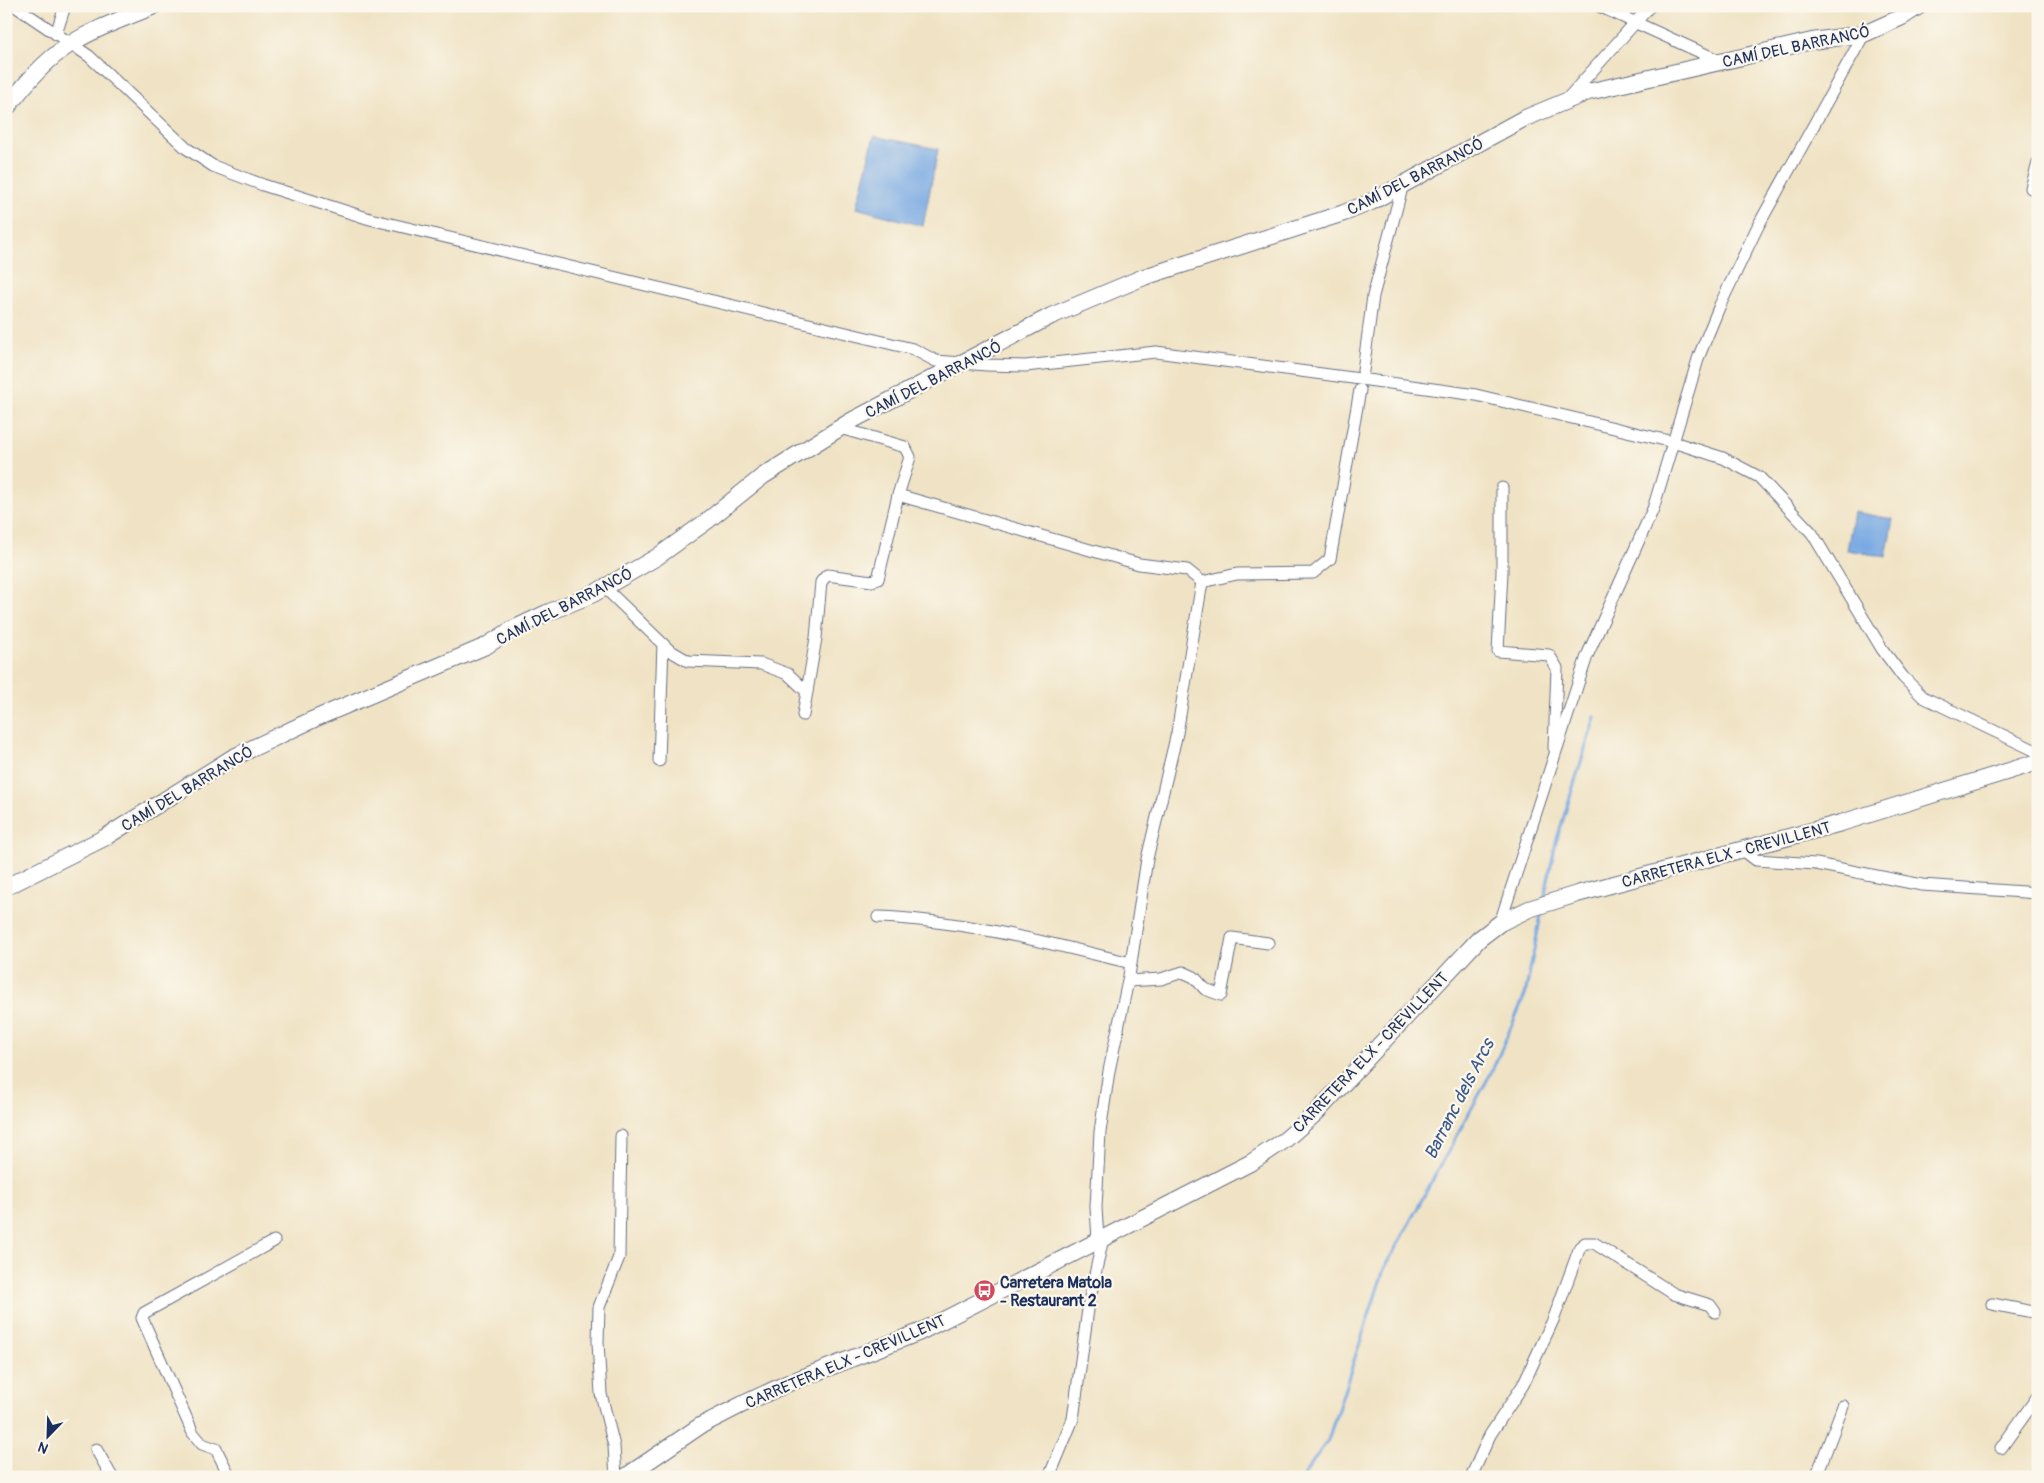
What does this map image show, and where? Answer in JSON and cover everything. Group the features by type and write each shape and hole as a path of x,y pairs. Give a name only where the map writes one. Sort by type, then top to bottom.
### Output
{"street":[{"path":"15,6 89,56 186,148 213,166 263,185 370,219 913,349 936,361 1025,366 1156,352 1476,395 1673,442 1723,458 1759,477 1812,533 1882,649 1903,678 1923,697 2038,752"},
{"path":"56,34 65,6"},
{"path":"6,108 44,65 72,43 154,6"},
{"path":"1599,6 1722,62"},
{"path":"1567,100 1650,6"},
{"name":"CAMÍ DEL BARRANCÓ","path":"6,887 104,838 232,758 314,719 486,646 511,630 605,588 657,557 707,522 763,476 840,428 964,364 1051,316 1144,277 1344,213 1403,184 1524,119 1588,92 1812,41 1864,34 1902,17 1919,6"},
{"path":"1500,923 1587,656 1653,509 1699,356 1724,296 1758,226 1864,34"},
{"path":"2031,188 2038,163"},
{"path":"1363,371 1373,296 1403,184"},
{"path":"1202,582 1236,574 1312,573 1330,559 1360,390"},
{"path":"803,715 816,638 822,582 827,575 872,581 878,578 898,495 910,457 905,447 840,428"},
{"path":"1502,488 1502,572 1498,651 1549,655 1557,668 1553,762"},
{"path":"898,495 1139,564 1187,570 1202,582"},
{"path":"1049,1477 1073,1419 1089,1302 1100,1239 1096,1207 1100,1132 1109,1071 1128,981 1147,859 1177,733 1202,582"},
{"path":"605,588 663,644 688,662 761,664 788,674 807,692"},
{"path":"659,761 663,644"},
{"name":"CARRETERA ELX - CREVILLENT","path":"625,1477 700,1426 735,1408 786,1384 920,1332 1252,1162 1285,1140 1316,1113 1479,939 1500,923 1529,909 1577,894 1841,823 2038,762"},
{"path":"1743,850 1756,860 1816,864 1922,885 2038,893"},
{"path":"878,917 920,918 1010,934 1131,963"},
{"path":"1128,981 1161,979 1183,972 1194,977 1205,989 1221,994 1232,938 1268,943"},
{"path":"616,1477 614,1446 601,1394 598,1333 599,1307 619,1257 621,1136"},
{"path":"230,1477 216,1449 202,1444 193,1433 142,1318 144,1313 274,1241"},
{"path":"1471,1477 1490,1435 1523,1385 1554,1318 1580,1247 1584,1243 1594,1243 1674,1294 1710,1305 1715,1312"},
{"path":"1992,1304 2038,1313"},
{"path":"2001,1448 2038,1396"},
{"path":"1816,1477 1843,1406"},
{"path":"96,1449 112,1477"}],"water":[{"path":"874,136 938,149 923,226 856,208"},
{"path":"1854,512 1893,519 1886,557 1847,550"}],"waterway":[{"name":"Barranc dels Arcs","path":"1544,899 1556,842 1595,717"},
{"name":"Barranc dels Arcs","path":"1302,1477 1328,1440 1384,1269 1491,1073 1525,995 1542,910"}],"place":[{"name":"Carretera Matola - Restaurant 2","path":"984,1291"}]}
